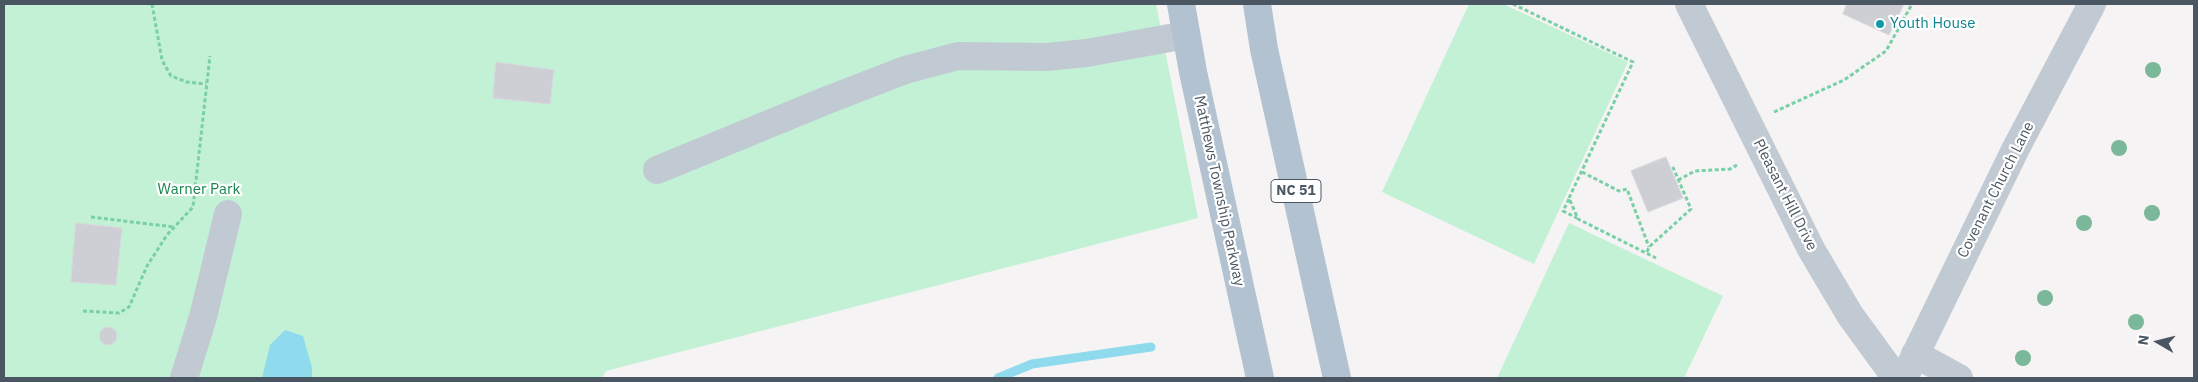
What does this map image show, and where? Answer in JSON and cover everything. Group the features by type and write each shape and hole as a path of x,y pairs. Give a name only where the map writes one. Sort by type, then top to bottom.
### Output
{"main road":[{"name":"Matthews Township Parkway","path":"1181,4 1193,72 1260,378"},
{"name":"NC 51","path":"1257,4 1264,49 1337,378"}],"street":[{"name":"Pleasant Hill Drive","path":"1689,4 1811,249 1850,315 1896,378"},
{"name":"Covenant Church Lane","path":"1910,366 2016,148 2092,4"},
{"path":"657,170 825,100 905,70 958,56 1046,57 1087,53 1186,35"},
{"path":"184,378 202,317 228,214"},
{"path":"1910,366 1959,378"}],"path":[{"path":"152,4 162,60 171,76 187,82 206,84"},
{"path":"1513,4 1633,62 1563,211 1656,258"},
{"path":"1773,112 1844,80 1886,51 1912,4"},
{"path":"83,311 119,313 129,307 147,266 174,227 192,206 210,56"},
{"path":"1647,252 1649,247 1691,209 1672,165"},
{"path":"1678,180 1695,171 1730,169 1738,165"},
{"path":"1582,172 1619,191 1627,189 1649,247"},
{"path":"1569,198 1578,218"},
{"path":"91,217 174,227"}],"green space":[{"name":"Warner Park","path":"4,4 1156,4 1198,218 606,371 602,378 4,378"},
{"path":"1469,4 1503,4 1628,62 1534,264 1382,192"},
{"path":"1569,223 1723,296 1684,378 1497,378"}],"water":[{"path":"285,330 303,336 312,368 312,378 262,378 270,345"}],"building":[{"name":"Youth House","path":"1847,4 1904,4 1889,35 1843,14"},
{"path":"496,62 554,70 550,104 493,98"},
{"path":"1666,157 1683,198 1648,212 1631,171"},
{"path":"76,223 122,228 116,285 71,282"},
{"path":"108,327 114,330 117,336 114,342 108,345 102,342 99,336 102,330"}],"waterway":[{"path":"998,378 1032,364 1151,347"}],"place":[{"name":"Youth House","path":"1880,24"}]}
